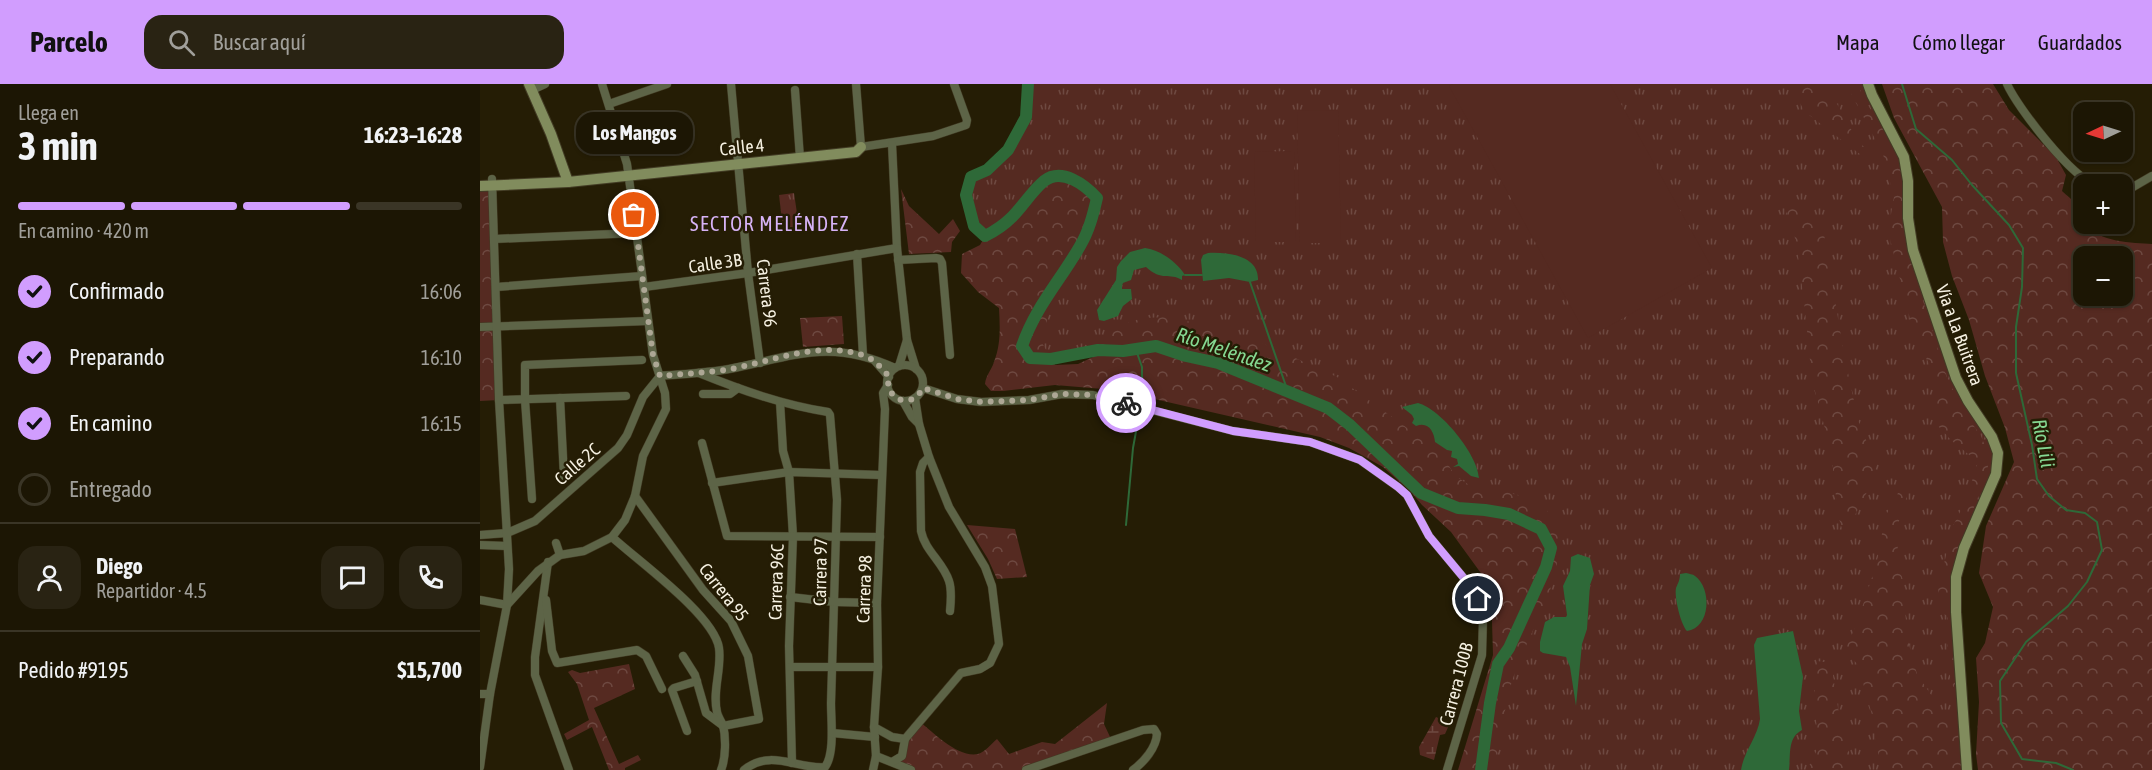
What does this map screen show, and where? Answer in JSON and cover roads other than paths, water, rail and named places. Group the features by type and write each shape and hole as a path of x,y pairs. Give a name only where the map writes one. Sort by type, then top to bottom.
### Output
{"street":[{"path":"545,84 530,87 551,134 567,179"},
{"path":"507,605 549,562 560,555 584,551 612,537 625,520 635,496 643,456 666,409 665,393 653,355 628,172 602,84"},
{"path":"609,104 667,84"},
{"name":"Carrera 96","path":"731,84 748,273 760,363"},
{"path":"856,84 861,147"},
{"name":"Calle 4","path":"480,180 493,182 567,179 799,154 855,145 861,147 892,144 933,136 966,125 967,120 954,84"},
{"name":"Vía a La Buitrera","path":"1868,84 1904,157 1908,181 1908,218 1913,250 1956,378 1992,437 1998,453 1996,474 1964,548 1956,577 1956,612 1967,770"},
{"path":"2007,84 2049,143 2069,166 2080,174"},
{"path":"795,90 799,154"},
{"path":"892,144 897,248 907,340 916,369 922,377 923,388 915,398 919,424 928,457 957,523 985,567 992,586 999,644 990,663 980,669 961,673 905,739 902,756 908,769"},
{"path":"2133,187 2152,176"},
{"path":"480,767 490,694 507,605 509,569 499,400 493,182"},
{"name":"Calle 4","path":"480,186 493,182"},
{"path":"494,239 636,233"},
{"name":"Calle 3B","path":"644,287 748,273 897,248"},
{"path":"857,254 863,355"},
{"path":"898,260 936,258 942,263 950,356"},
{"path":"496,287 642,276"},
{"path":"480,327 648,321"},
{"path":"888,381 897,367 907,340"},
{"path":"660,376 760,363 804,352 830,350 863,355 897,367 908,365 916,369"},
{"path":"532,500 525,366 642,360"},
{"path":"875,361 888,381 891,393 899,399 919,424"},
{"path":"699,372 780,402"},
{"name":"Calle 2C","path":"480,535 507,533 535,521 618,448 627,435 644,397 660,376"},
{"name":"Carrera 98","path":"873,770 876,756 874,727 878,667 877,603 885,409 883,393 888,381"},
{"path":"703,394 730,394 738,388"},
{"name":"Carrera 100B","path":"923,388 957,399 981,402 1029,400 1062,394 1093,395 1233,431 1320,445 1360,460 1398,487 1407,495 1429,536 1468,583 1478,599 1483,618 1482,655 1447,770"},
{"path":"499,400 626,396"},
{"path":"561,398 564,477"},
{"path":"885,409 899,399 915,398"},
{"name":"Carrera 97","path":"780,402 828,412 836,473 832,734 828,763 825,768 819,769 792,763"},
{"name":"Carrera 96C","path":"780,402 783,450 789,472 793,536 790,597 792,763"},
{"path":"702,443 727,536 880,537"},
{"path":"928,457 920,472 921,531 923,540 950,582 950,610"},
{"path":"712,483 789,472 881,475"},
{"name":"Carrera 95","path":"635,496 696,581 731,621 748,656 759,719 723,726"},
{"path":"612,537 691,607 717,638 720,659 716,695 717,712 723,726 725,753 721,770"},
{"path":"556,543 560,555"},
{"path":"480,545 507,546"},
{"path":"549,562 535,657 535,675 569,770"},
{"path":"544,589 552,651 557,663 595,655 638,650 642,651 662,689"},
{"path":"790,597 834,602 877,603"},
{"path":"480,600 507,605"},
{"path":"683,656 697,681 706,713 723,726"},
{"path":"790,667 878,667"},
{"path":"687,731 672,690 697,681"},
{"path":"480,694 490,694"},
{"path":"874,727 892,736 905,739"},
{"path":"1026,770 1143,730 1154,729 1157,734 1156,740 1146,758 1133,770"},
{"path":"832,734 875,737"},
{"path":"876,756 908,769"},
{"path":"892,762 902,756"},
{"path":"744,770 753,763 762,761 792,763"}],"waterway":[{"name":"Río Meléndez","path":"1028,84 1026,117 1008,150 987,170 971,177 966,195 974,226 985,236 996,230 1012,217 1044,181 1051,177 1073,179 1097,198 1083,240 1034,318 1022,346 1030,358 1051,359 1098,350 1123,351 1156,346 1218,363 1328,408 1350,425 1421,493 1458,508 1509,514 1541,529 1551,548 1546,567 1509,648 1498,664 1481,770"},
{"name":"Río Lili","path":"1902,84 1916,129 1952,160 2009,225 2023,248 2022,287 2016,327 2016,373 2037,479 2049,496 2066,510 2085,513 2097,522 2102,550 2087,582 2068,606 2026,642 2000,681 2001,723 2022,759 2056,763 2073,770"},
{"path":"1185,275 1202,275"},
{"path":"1250,282 1288,392"},
{"path":"1136,350 1142,367 1142,396"},
{"path":"1126,525 1133,448 1139,415"}],"place":[{"name":"Los Mangos","path":"634,215"}],"district":[{"name":"SECTOR MELÉNDEZ","path":"770,223"}]}
